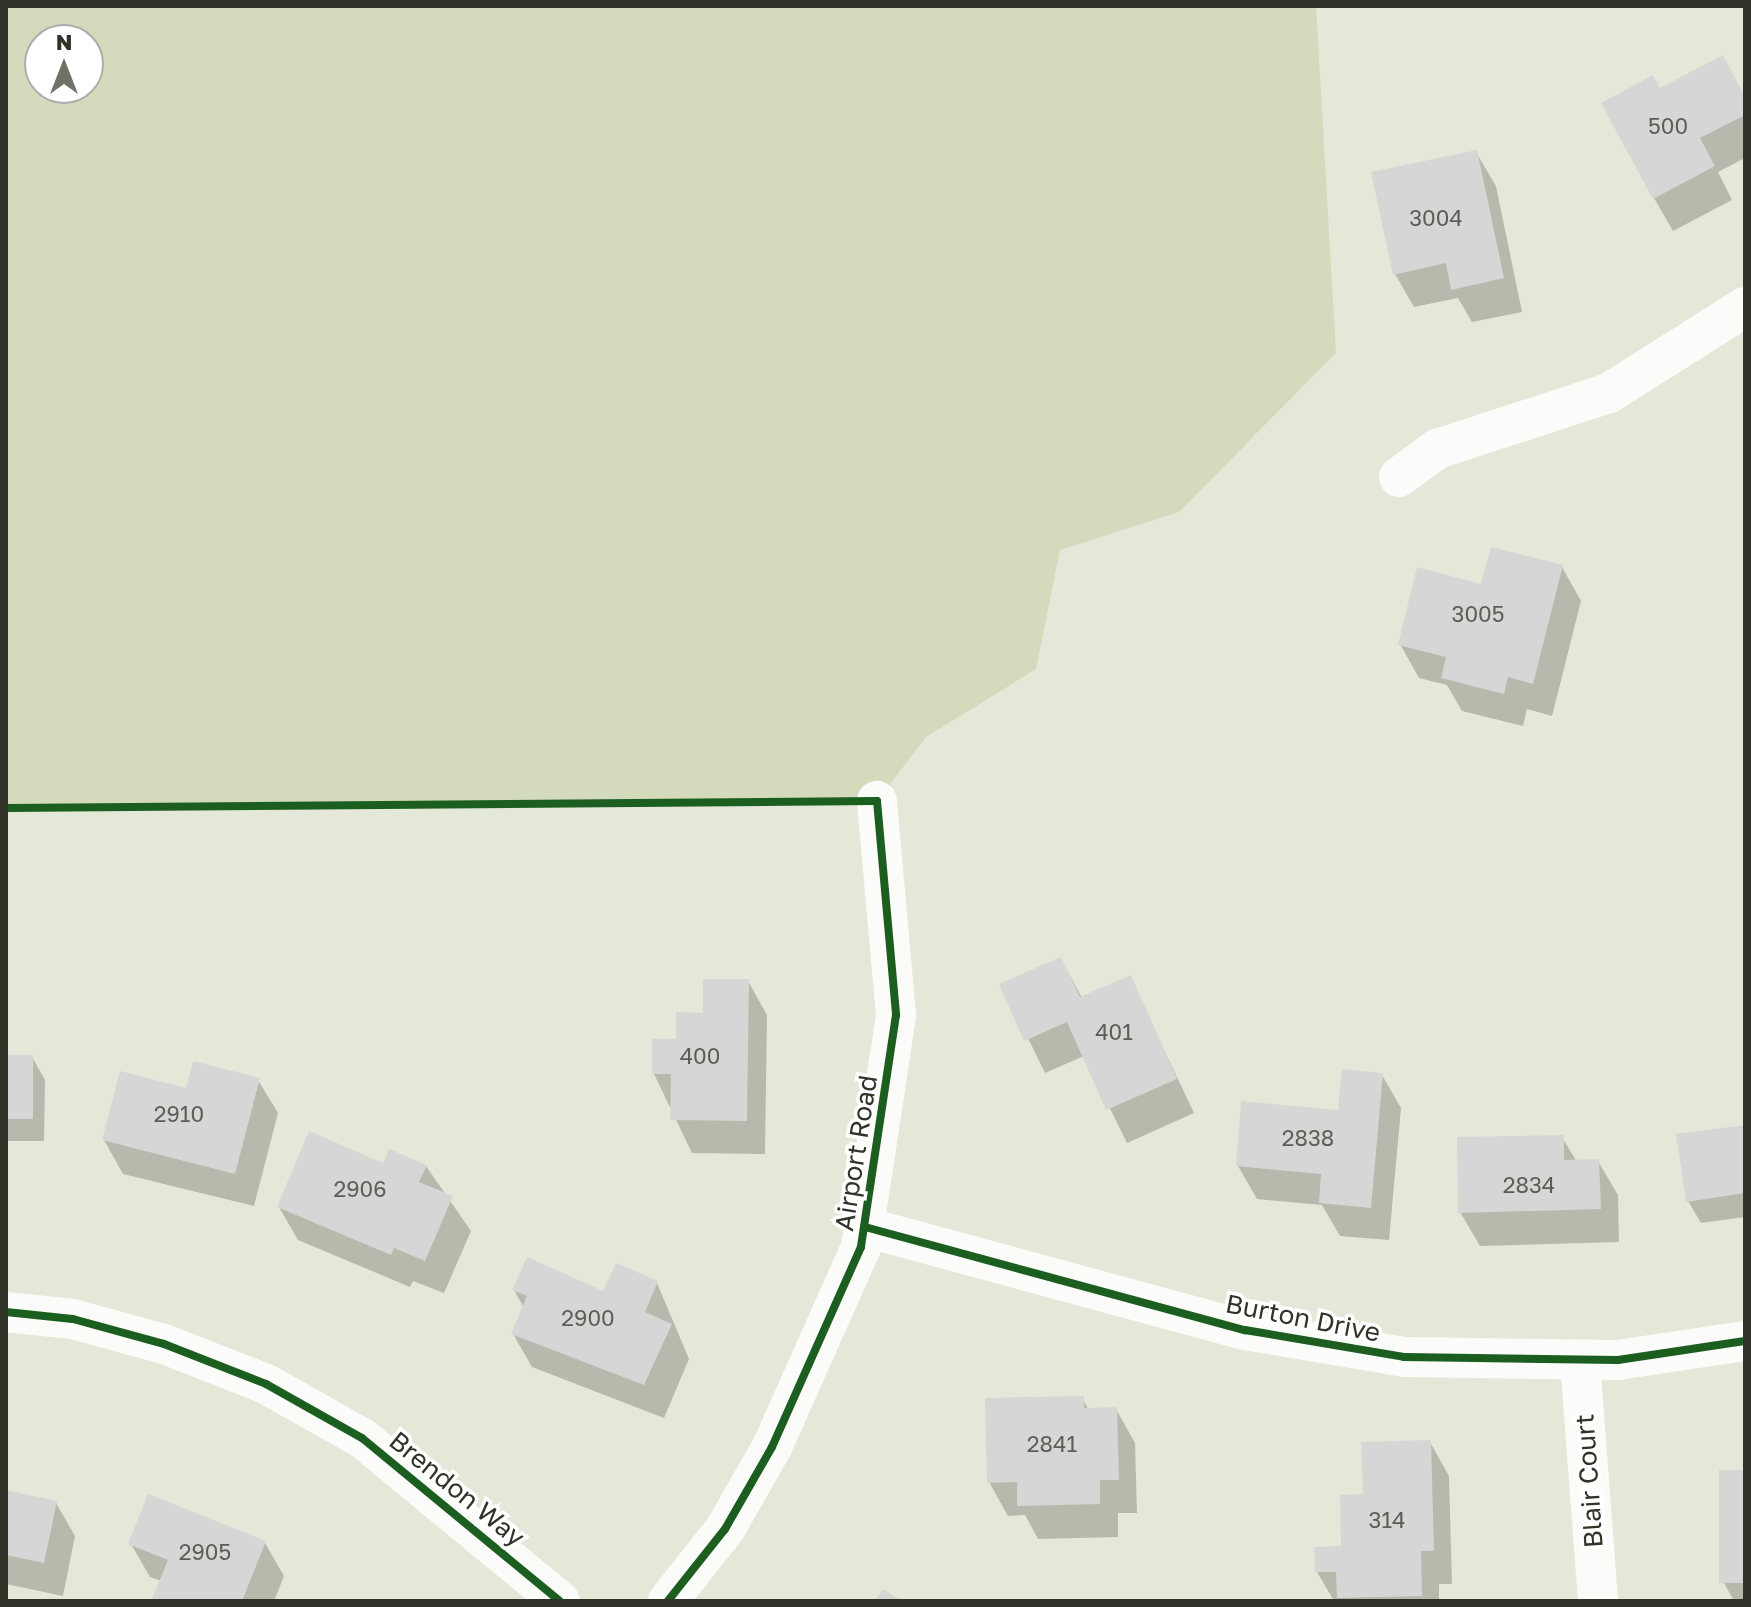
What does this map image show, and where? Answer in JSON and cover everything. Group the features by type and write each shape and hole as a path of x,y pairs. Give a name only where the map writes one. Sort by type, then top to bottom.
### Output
{"street":[{"path":"1399,477 1437,449 1609,393 1745,307"},
{"name":"Airport Road","path":"668,1601 748,1489 865,1227 896,1015 877,801"},
{"name":"Burton Drive","path":"865,1227 1306,1344 1404,1357 1580,1361 1745,1341"},
{"name":"Brendon Way","path":"6,1312 73,1319 164,1344 266,1384 362,1438 560,1601"},
{"name":"Blair Court","path":"1580,1361 1598,1601"}],"green space":[{"path":"6,6 1316,6 1336,353 1179,512 1060,550 1036,669 926,737 877,801 6,808"}],"building":[{"path":"1723,55 1745,97 1745,115 1700,138 1715,166 1653,199 1601,103 1653,75 1660,88"},
{"path":"1477,150 1504,278 1451,290 1446,263 1393,275 1371,172"},
{"path":"1491,547 1563,565 1533,684 1508,677 1504,694 1441,678 1446,657 1398,645 1417,567 1481,584"},
{"path":"1061,957 1080,997 1131,975 1177,1079 1106,1110 1067,1022 1024,1041 999,984"},
{"path":"703,979 749,979 747,1121 670,1120 671,1074 652,1074 652,1039 676,1039 676,1012 703,1013"},
{"path":"6,1055 33,1055 33,1119 6,1119"},
{"path":"193,1061 260,1078 235,1174 102,1140 120,1071 186,1088"},
{"path":"1342,1069 1383,1073 1371,1208 1319,1203 1321,1174 1236,1166 1241,1101 1338,1110"},
{"path":"1745,1125 1745,1193 1686,1202 1676,1134"},
{"path":"309,1131 383,1163 389,1149 427,1165 419,1182 453,1196 425,1261 394,1248 391,1255 277,1207"},
{"path":"1564,1135 1564,1160 1599,1159 1601,1209 1458,1213 1457,1137"},
{"path":"527,1257 603,1291 616,1263 658,1281 645,1312 672,1324 644,1385 511,1334 527,1296 512,1290"},
{"path":"1084,1396 1084,1408 1117,1407 1119,1480 1100,1480 1100,1504 1017,1506 1017,1482 987,1483 985,1398"},
{"path":"1431,1440 1434,1551 1421,1551 1422,1596 1337,1598 1336,1572 1315,1572 1314,1547 1341,1546 1340,1495 1363,1494 1361,1442"},
{"path":"1719,1470 1745,1470 1745,1583 1719,1583"},
{"path":"6,1490 57,1501 44,1563 6,1555"},
{"path":"148,1494 266,1541 242,1601 151,1601 168,1560 128,1544"},
{"path":"883,1589 902,1601 875,1601"}],"cycle path":[{"path":"6,808 877,801 896,1015 861,1247 772,1447 725,1529 668,1601"},
{"path":"865,1227 1245,1330 1404,1357 1618,1360 1745,1341"},
{"path":"6,1312 73,1319 164,1344 266,1384 362,1438 560,1601"}]}
